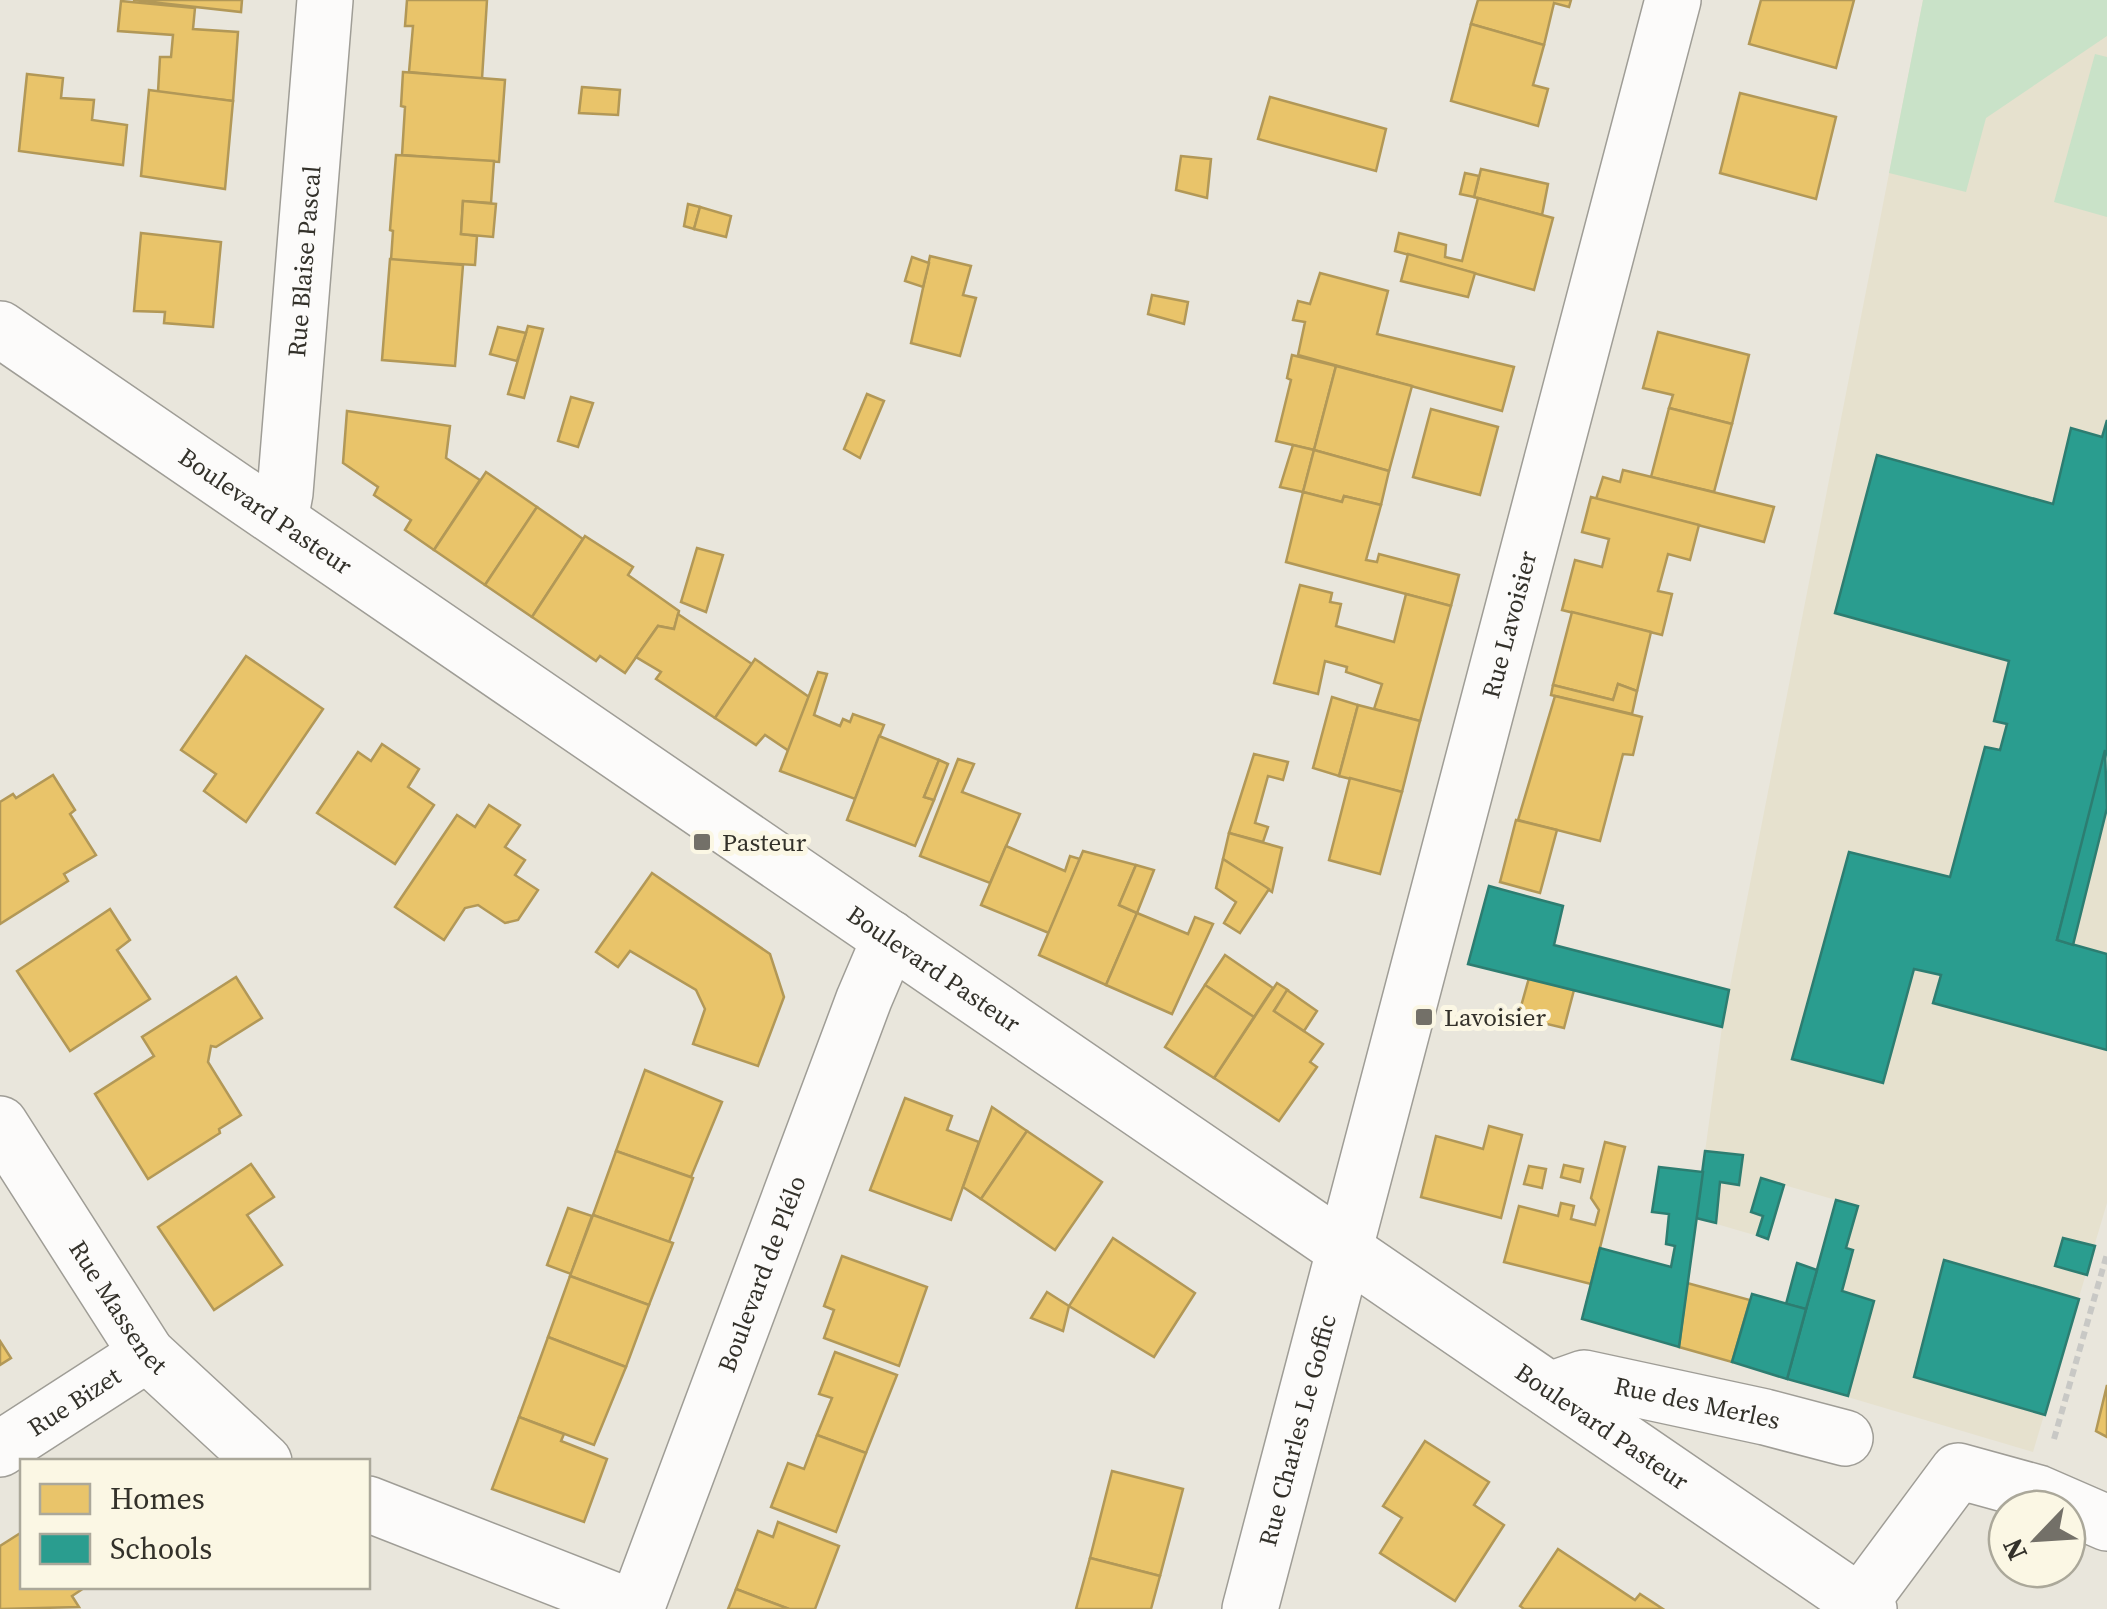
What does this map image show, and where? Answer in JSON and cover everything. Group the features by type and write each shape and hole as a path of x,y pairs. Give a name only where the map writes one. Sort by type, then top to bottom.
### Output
{"street":[{"name":"Rue Blaise Pascal","path":"280,520 325,0"},
{"name":"Rue Lavoisier","path":"1344,1250 1673,0"},
{"name":"Boulevard Pasteur","path":"0,328 1864,1606"},
{"name":"Boulevard de Plélo","path":"636,1609 890,938"},
{"name":"Rue Massenet","path":"0,1124 146,1354 261,1459"},
{"name":"Rue Charles Le Goffic","path":"1250,1609 1344,1250"},
{"name":"Rue Bizet","path":"0,1449 146,1354"},
{"name":"Rue des Merles","path":"1550,1390 1584,1378 1845,1438"},
{"path":"1864,1606 1958,1470 2024,1489"},
{"path":"370,1505 636,1609"}],"path":[{"path":"2039,1489 2107,1254"}],"shaded area":[{"path":"1923,0 2107,0 2107,1203 2033,1452 1787,1379 1836,1200 1784,1185 1768,1239 1696,1218 1722,1027"}],"green space":[{"path":"1923,0 2107,0 2107,36 1986,118 1966,192 1889,173"},
{"path":"2095,54 2107,57 2107,217 2054,202"}],"building: Homes":[{"path":"133,0 242,0 241,12"},
{"path":"407,0 487,0 482,79 409,72 413,26 405,26"},
{"path":"1478,0 1571,0 1569,7 1554,3 1544,45 1471,24"},
{"path":"1761,0 1854,0 1836,68 1749,44"},
{"path":"121,1 195,8 193,29 238,32 233,101 158,92 160,57 171,57 173,35 118,31"},
{"path":"1471,24 1544,45 1533,85 1548,89 1538,126 1451,101"},
{"path":"403,72 505,80 499,162 402,155"},
{"path":"27,74 63,78 61,98 94,100 92,120 127,125 123,165 19,151"},
{"path":"582,87 620,90 618,115 579,113"},
{"path":"149,90 233,101 225,189 141,176"},
{"path":"1740,93 1836,117 1816,199 1720,173"},
{"path":"1270,97 1386,129 1376,171 1258,139"},
{"path":"396,155 494,161 491,203 463,201 461,234 477,236 475,265 391,260"},
{"path":"1181,156 1211,159 1207,198 1176,190"},
{"path":"1481,169 1548,184 1542,215 1474,197"},
{"path":"1465,173 1479,176 1474,197 1460,194"},
{"path":"1478,198 1553,218 1534,290 1395,251 1399,233 1446,245 1445,257 1462,261"},
{"path":"463,201 496,204 493,237 461,234"},
{"path":"688,204 700,207 694,229 684,226"},
{"path":"700,207 731,216 726,237 694,229"},
{"path":"141,233 221,242 213,327 164,323 165,312 134,311"},
{"path":"1408,254 1475,273 1468,297 1401,281"},
{"path":"930,256 971,266 963,295 976,298 960,356 911,343"},
{"path":"912,257 929,263 923,287 905,281"},
{"path":"390,259 463,265 455,366 382,360"},
{"path":"1320,273 1388,291 1377,334 1514,367 1502,411 1298,355 1305,322 1293,320 1298,301 1310,304"},
{"path":"1152,295 1188,302 1184,324 1148,314"},
{"path":"528,326 543,329 524,398 508,394"},
{"path":"498,327 526,333 517,361 490,354"},
{"path":"1658,332 1749,355 1732,424 1669,408 1673,395 1643,388"},
{"path":"1292,355 1336,366 1314,450 1276,441 1291,380 1287,378"},
{"path":"1336,366 1412,386 1389,471 1314,450"},
{"path":"867,394 884,401 860,458 844,449"},
{"path":"571,397 593,403 578,447 558,441"},
{"path":"1669,408 1732,424 1714,492 1651,477"},
{"path":"1431,409 1498,427 1480,495 1413,477"},
{"path":"347,411 450,426 446,458 480,480 434,550 405,530 411,520 374,495 378,487 343,463"},
{"path":"1293,445 1314,450 1303,492 1280,487"},
{"path":"1314,450 1389,471 1381,505 1344,496 1342,502 1303,492"},
{"path":"1623,470 1774,507 1764,542 1596,499 1603,477 1620,482"},
{"path":"486,472 537,507 485,585 434,550"},
{"path":"1303,492 1342,502 1344,496 1381,505 1366,560 1377,562 1379,554 1459,575 1451,606 1286,562"},
{"path":"1591,497 1699,525 1690,560 1668,554 1658,591 1672,594 1662,635 1562,610 1575,560 1602,567 1609,539 1582,532"},
{"path":"537,507 583,539 532,617 485,585"},
{"path":"585,536 633,567 628,575 679,611 674,629 658,626 625,673 600,656 596,661 532,617"},
{"path":"697,548 723,555 706,612 681,602"},
{"path":"1300,585 1332,593 1330,602 1341,604 1336,626 1394,642 1406,594 1451,606 1420,721 1374,709 1382,684 1325,661 1318,694 1274,683"},
{"path":"1572,612 1651,632 1637,691 1618,684 1613,700 1553,685"},
{"path":"678,614 752,664 715,718 656,679 661,672 636,657 658,626 674,629"},
{"path":"246,656 323,709 246,822 204,791 216,774 181,750"},
{"path":"755,659 809,697 789,751 765,735 756,745 715,718"},
{"path":"818,672 827,674 814,715 840,726 843,719 850,722 853,714 884,725 855,799 780,771"},
{"path":"1618,684 1637,691 1632,714 1551,695 1553,685 1613,700"},
{"path":"1555,696 1642,717 1633,755 1623,754 1600,841 1518,820"},
{"path":"1332,697 1358,705 1339,776 1313,768"},
{"path":"1358,705 1420,721 1402,792 1339,776"},
{"path":"879,736 939,760 924,797 934,800 915,846 847,820"},
{"path":"382,744 419,769 408,787 434,805 395,864 317,813 358,752 371,761"},
{"path":"1254,754 1288,762 1283,780 1268,776 1255,823 1268,827 1263,842 1229,833"},
{"path":"958,759 974,764 962,792 1020,814 990,883 920,856"},
{"path":"939,760 948,764 934,800 924,797"},
{"path":"53,775 75,810 70,814 96,855 64,874 68,881 0,924 0,802 13,794 16,798"},
{"path":"1350,778 1402,792 1380,874 1329,860"},
{"path":"489,805 520,825 505,847 525,860 515,875 538,890 518,920 505,923 478,905 465,908 444,940 395,907 457,815 475,827"},
{"path":"1516,820 1557,830 1540,893 1500,882"},
{"path":"1229,833 1282,848 1272,892 1223,859"},
{"path":"1006,846 1065,871 1070,856 1080,859 1049,933 981,905"},
{"path":"1083,851 1136,865 1119,905 1137,913 1106,985 1039,955"},
{"path":"1223,859 1269,889 1240,933 1224,923 1236,902 1216,888"},
{"path":"1136,865 1154,870 1137,913 1119,905"},
{"path":"652,873 770,954 784,997 758,1066 693,1044 705,1009 696,990 630,951 618,967 596,952"},
{"path":"110,909 130,940 117,950 150,999 70,1051 17,971"},
{"path":"1137,913 1188,934 1195,917 1213,924 1172,1014 1106,985"},
{"path":"1225,955 1273,988 1254,1017 1205,985"},
{"path":"236,977 262,1018 216,1047 211,1046 208,1062 241,1115 148,1179 95,1094 154,1056 142,1037"},
{"path":"1529,978 1574,990 1564,1028 1518,1017"},
{"path":"1277,983 1288,990 1274,1011 1323,1044 1310,1062 1317,1067 1279,1121 1214,1078"},
{"path":"1205,985 1254,1017 1214,1078 1165,1047"},
{"path":"1287,990 1317,1011 1304,1031 1274,1011"},
{"path":"645,1070 722,1102 691,1177 616,1151"},
{"path":"905,1098 952,1116 947,1130 979,1142 951,1220 870,1190"},
{"path":"992,1107 1027,1131 981,1199 963,1187"},
{"path":"1489,1126 1522,1135 1501,1218 1421,1197 1436,1136 1483,1149"},
{"path":"1027,1131 1102,1182 1055,1250 981,1199"},
{"path":"1605,1142 1625,1147 1591,1284 1504,1262 1519,1206 1558,1216 1561,1203 1574,1206 1571,1219 1595,1225 1599,1210 1591,1198"},
{"path":"616,1151 693,1178 669,1242 593,1215"},
{"path":"251,1164 274,1197 247,1215 282,1265 214,1310 158,1227"},
{"path":"1564,1165 1583,1169 1580,1182 1561,1177"},
{"path":"1529,1166 1546,1169 1542,1188 1524,1184"},
{"path":"568,1208 592,1216 571,1274 547,1265"},
{"path":"593,1215 673,1243 649,1305 570,1276"},
{"path":"1113,1238 1195,1293 1154,1357 1069,1306"},
{"path":"842,1256 927,1287 899,1366 824,1338 834,1310 824,1306"},
{"path":"570,1276 649,1305 626,1367 548,1337"},
{"path":"1687,1283 1750,1300 1732,1362 1679,1347"},
{"path":"1047,1292 1069,1306 1063,1331 1031,1318"},
{"path":"548,1337 626,1367 594,1445 519,1417"},
{"path":"0,1341 11,1358 0,1365"},
{"path":"835,1352 897,1375 866,1453 817,1435 832,1398 819,1394"},
{"path":"2107,1385 2107,1437 2096,1431"},
{"path":"519,1417 564,1434 561,1441 607,1459 584,1522 492,1489"},
{"path":"817,1435 866,1453 836,1532 771,1507 788,1463 804,1469"},
{"path":"1425,1441 1489,1482 1474,1505 1504,1525 1455,1601 1380,1553 1402,1518 1383,1506"},
{"path":"1112,1471 1183,1489 1160,1576 1090,1558"},
{"path":"778,1522 839,1546 815,1609 789,1609 736,1589 758,1531 773,1537"},
{"path":"20,1533 20,1589 82,1589 72,1596 79,1607 0,1609 0,1546"},
{"path":"1558,1549 1635,1600 1640,1594 1663,1609 1524,1609 1520,1606"},
{"path":"1090,1558 1160,1576 1151,1609 1076,1609"},
{"path":"736,1589 789,1609 728,1609"}],"building: Schools":[{"path":"2107,420 2107,750 2057,940 2107,954 2107,1050 1933,1003 1941,975 1914,969 1883,1083 1792,1059 1849,852 1950,877 1985,747 2000,750 2007,724 1994,721 2009,661 1835,613 1877,455 2053,504 2071,428 2102,437"},
{"path":"2105,750 2107,808 2073,945 2057,940"},
{"path":"1489,886 1563,906 1554,945 1729,990 1722,1027 1468,964"},
{"path":"1705,1151 1743,1155 1739,1185 1720,1182 1716,1223 1696,1218"},
{"path":"1659,1167 1703,1172 1679,1347 1582,1319 1600,1248 1671,1267 1675,1246 1666,1244 1669,1214 1652,1212"},
{"path":"1761,1178 1784,1185 1768,1239 1757,1235 1763,1216 1751,1212"},
{"path":"1836,1200 1858,1206 1846,1248 1853,1250 1842,1291 1874,1301 1848,1396 1787,1379"},
{"path":"2063,1238 2095,1246 2087,1275 2055,1266"},
{"path":"1944,1260 2079,1299 2045,1415 1914,1377"},
{"path":"1797,1263 1817,1270 1806,1309 1786,1304"},
{"path":"1752,1294 1806,1309 1787,1379 1732,1362"}],"place":[{"name":"Pasteur","path":"702,842"},
{"name":"Lavoisier","path":"1424,1017"}]}
